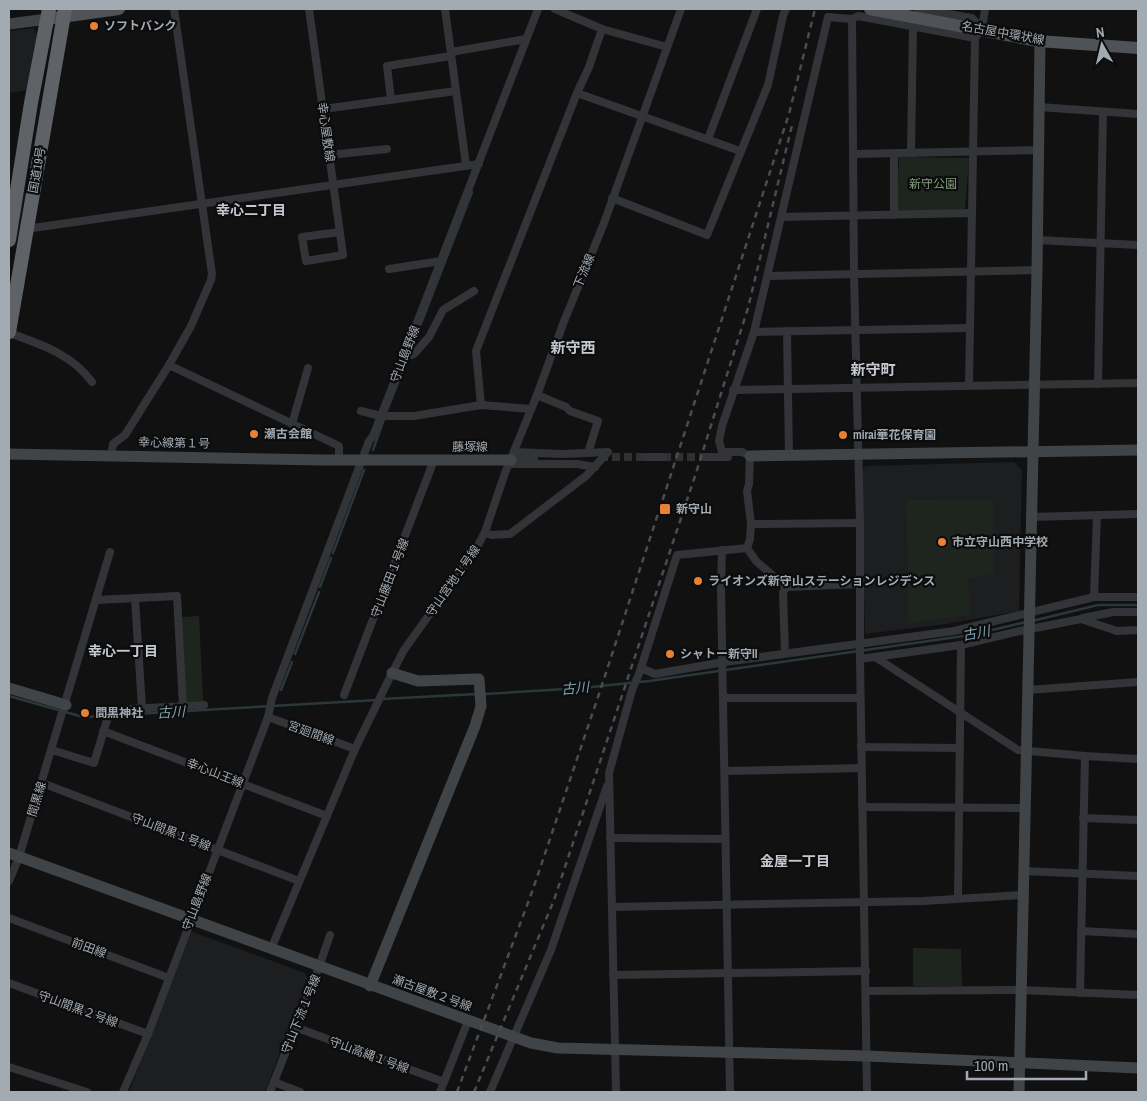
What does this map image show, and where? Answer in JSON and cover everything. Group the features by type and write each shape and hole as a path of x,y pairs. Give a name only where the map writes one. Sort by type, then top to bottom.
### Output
{"highway":[{"name":"国道19号","path":"9,333 64,13"},
{"name":"国道19号","path":"9,237 45,14"}],"main road":[{"path":"45,14 111,9"},
{"name":"名古屋中環状線","path":"870,9 979,34 1040,41 1138,48"}],"street":[{"path":"112,456 113,444 125,435 191,326 212,274 174,9"},
{"name":"幸心屋敷線","path":"309,9 330,155 343,255 306,261 302,237 340,232"},
{"path":"445,9 466,165"},
{"name":"守山島野線","path":"123,1092 148,1034 268,714 271,698 362,460 381,416 538,9"},
{"path":"555,9 602,29 667,47"},
{"name":"下流線","path":"485,532 612,198 680,9"},
{"path":"708,139 757,9"},
{"path":"612,198 707,234 768,84 786,9"},
{"path":"918,9 972,18 979,34"},
{"path":"969,385 973,152 979,34 985,9"},
{"path":"9,24 45,14"},
{"path":"750,456 742,452 722,452 718,441 733,390 754,332 828,17 852,19 858,16 913,27 979,34"},
{"path":"852,19 853,216 860,523 860,698 867,1092"},
{"path":"911,152 913,27"},
{"path":"481,406 476,351 577,93 589,67 602,29"},
{"path":"391,100 387,66 526,39"},
{"path":"1019,1092 1030,517 1037,270 1040,41"},
{"path":"323,110 456,91"},
{"path":"577,93 740,151"},
{"path":"1039,108 1138,114"},
{"path":"1098,384 1103,112"},
{"path":"330,155 388,149"},
{"path":"853,154 1039,150"},
{"path":"894,153 894,215"},
{"path":"9,237 26,229 479,164"},
{"path":"781,217 972,213"},
{"path":"1037,240 1138,245"},
{"path":"389,269 441,261"},
{"path":"768,276 1037,270"},
{"path":"405,353 412,355 429,337 442,310 474,291"},
{"path":"754,332 970,328"},
{"path":"787,331 788,456"},
{"path":"9,333 66,356 92,382"},
{"path":"169,365 339,446 339,460"},
{"path":"292,424 308,368"},
{"path":"733,390 1138,383"},
{"path":"537,395 566,407 570,411 598,421 588,453"},
{"path":"361,411 381,416 414,416 481,406 531,409"},
{"path":"704,456 1138,450"},
{"path":"608,452 595,467 512,459 588,453 608,452"},
{"name":"幸心線第１号","path":"9,454 339,460"},
{"path":"645,456 662,456"},
{"path":"747,548 751,524 747,491 750,484 750,456"},
{"name":"藤塚線","path":"339,460 600,457"},
{"name":"守山藤田１号線","path":"344,695 434,460"},
{"name":"守山宮地１号線","path":"355,749 404,650 476,549 485,532 491,535 510,534 595,467"},
{"path":"1030,517 1138,514"},
{"path":"1094,597 1097,515"},
{"path":"751,524 860,523"},
{"path":"747,548 756,561 786,587 860,584"},
{"path":"616,1092 609,773 631,691 640,671 677,554 747,548"},
{"path":"722,550 721,589 724,662 723,698 730,1092"},
{"name":"間黒線","path":"9,881 14,855 42,783 110,552"},
{"path":"785,653 783,598 786,587"},
{"path":"96,600 177,596 183,706"},
{"path":"860,658 962,645 1094,597 1138,597"},
{"path":"135,598 142,708"},
{"path":"640,671 655,674 860,642 1028,621 1081,618 1113,612 1138,612"},
{"path":"1081,618 1116,631 1138,630"},
{"path":"958,898 962,645"},
{"path":"875,657 1018,750 1138,759"},
{"path":"370,986 475,726 480,706 479,679 418,681 392,673"},
{"path":"1027,690 1138,682"},
{"path":"9,688 64,709"},
{"path":"723,698 860,698"},
{"path":"52,750 94,763 110,710 204,705"},
{"name":"宮廻間線","path":"268,714 355,749"},
{"name":"幸心山王線","path":"103,731 327,816"},
{"path":"861,747 960,748"},
{"path":"271,949 355,749"},
{"path":"1080,993 1084,756"},
{"path":"725,771 862,768"},
{"path":"490,1092 551,950 609,780"},
{"name":"守山間黒１号線","path":"42,783 299,881"},
{"path":"862,806 1025,808"},
{"path":"1084,818 1138,820"},
{"path":"610,838 726,839"},
{"name":"瀬古屋敷２号線","path":"14,855 531,1044 558,1048 867,1056 1138,1068"},
{"path":"1024,871 1138,876"},
{"path":"612,906 923,900 1023,895"},
{"name":"前田線","path":"9,918 169,978"},
{"path":"1081,931 1138,934"},
{"name":"守山下流１号線","path":"270,1092 330,935"},
{"path":"613,976 866,971"},
{"name":"守山間黒２号線","path":"9,983 148,1034"},
{"path":"866,991 1021,990 1138,995"},
{"path":"440,1092 468,1021"},
{"name":"守山高縄１号線","path":"295,1027 444,1082"},
{"path":"9,1067 87,1092"},
{"path":"274,1082 300,1092"}],"shaded area":[{"path":"33,28 37,34 27,90 9,93 9,31"},
{"name":"市立守山西中学校","path":"1014,462 1022,470 1019,611 946,624 865,634 861,470 866,466"},
{"path":"190,931 305,973 308,979 265,1092 129,1092"}],"green space":[{"name":"新守公園","path":"899,157 969,158 965,209 897,212"},
{"path":"993,499 994,574 968,579 971,615 908,623 906,500"},
{"path":"199,616 203,701 186,702 182,617"},
{"path":"913,948 961,949 962,986 913,986"}],"waterway":[{"path":"410,352 472,192"},
{"path":"386,413 408,357"},
{"path":"373,450 384,419"},
{"path":"333,553 364,470"},
{"path":"320,587 331,558"},
{"path":"295,654 319,592"},
{"name":"古川","path":"1032,621 1098,605 1138,605"},
{"name":"古川","path":"485,694 582,688 649,681 971,635 1026,622"},
{"path":"281,690 292,662"},
{"name":"古川","path":"382,699 477,694"},
{"name":"古川","path":"9,696 83,717 377,700"}],"tunnel":[{"path":"600,457 645,457"},
{"path":"663,457 704,457"}],"railway":[{"path":"457,1092 532,892 599,694 789,114 815,9"},
{"path":"474,1092 554,900 696,473 748,308 793,121"}],"place":[{"name":"ソフトバンク","path":"94,26"},
{"name":"瀬古会館","path":"254,434"},
{"name":"mirai華花保育園","path":"843,435"},
{"name":"新守山","path":"665,509"},
{"name":"市立守山西中学校","path":"942,542"},
{"name":"ライオンズ新守山ステーションレジデンス","path":"698,581"},
{"name":"シャトー新守II","path":"670,654"},
{"name":"間黒神社","path":"85,713"}],"district":[{"name":"幸心二丁目","path":"251,210"},
{"name":"新守西","path":"573,348"},
{"name":"新守町","path":"873,370"},
{"name":"幸心一丁目","path":"123,651"},
{"name":"金屋一丁目","path":"795,861"}]}
